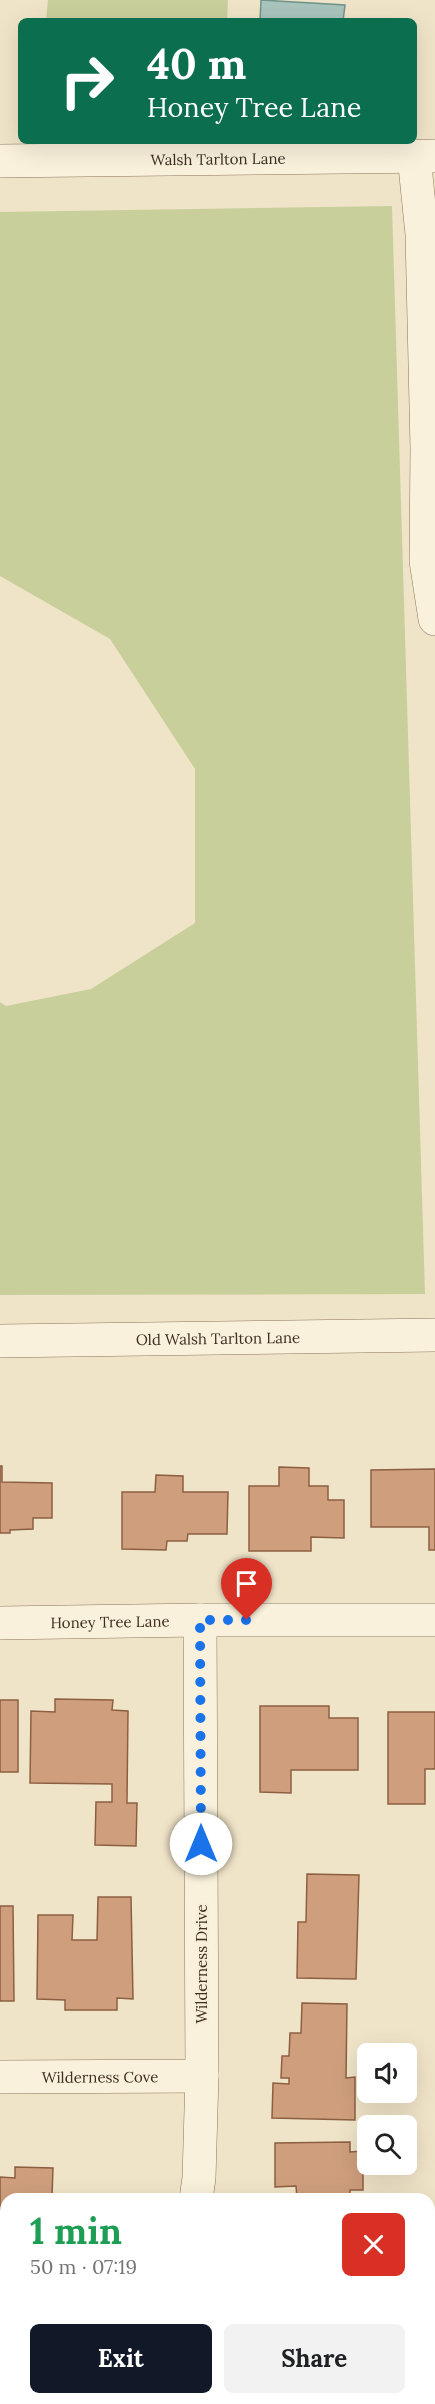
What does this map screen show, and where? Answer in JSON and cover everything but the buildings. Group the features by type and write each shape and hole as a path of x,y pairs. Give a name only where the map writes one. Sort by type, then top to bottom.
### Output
{"street":[{"name":"Walsh Tarlton Lane","path":"0,152 424,156"},
{"path":"424,156 428,235 426,561 435,619"},
{"name":"Old Walsh Tarlton Lane","path":"0,1341 435,1335"},
{"name":"Wilderness Drive","path":"197,2193 202,2076 200,1620"},
{"name":"Honey Tree Lane","path":"0,1623 435,1620"},
{"name":"Wilderness Cove","path":"0,2077 202,2076"}],"green space":[{"path":"48,0 228,0 227,18 46,18"},
{"path":"392,206 425,1294 0,1295 0,1002 6,1006 91,989 195,923 195,769 110,639 0,576 0,212"}],"water":[{"path":"261,0 345,5 343,18 260,18"}],"route":[{"path":"201,1844 200,1620 247,1620"}]}
